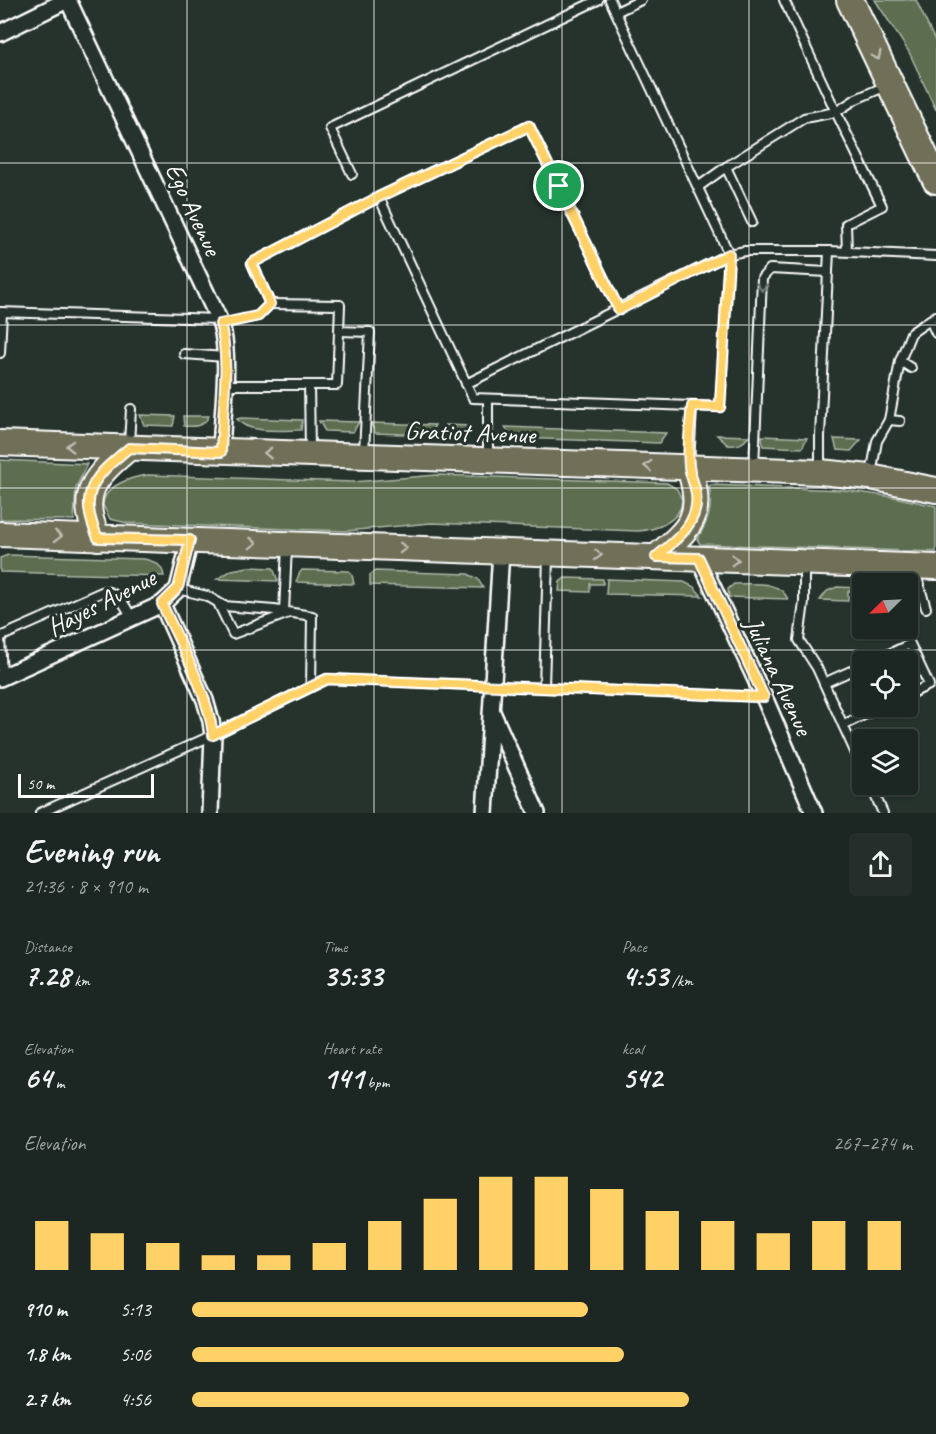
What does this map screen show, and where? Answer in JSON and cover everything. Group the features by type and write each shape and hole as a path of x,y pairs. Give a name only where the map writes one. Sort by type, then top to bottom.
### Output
{"highway":[{"path":"850,0 936,180"}],"main road":[{"name":"Gratiot Avenue","path":"0,443 820,472 870,477 936,490"},
{"path":"98,538 88,510 89,493 96,478 129,448"},
{"path":"656,557 675,541 693,519 697,505 689,467"},
{"path":"6,537 190,540 925,567"}],"street":[{"path":"0,33 67,0"},
{"name":"Ego Avenue","path":"67,0 219,321 224,338 225,357 221,452"},
{"name":"Hayes Avenue","path":"1,677 162,604 178,588 190,540"},
{"path":"485,813 501,551"},
{"name":"Juliana Avenue","path":"699,558 764,697 814,813"},
{"path":"162,604 205,700 211,721 213,735 210,813"},
{"path":"491,709 537,813"}],"lane":[{"path":"352,174 330,128 597,0"},
{"path":"379,197 473,398 720,407 729,254 610,0"},
{"path":"616,12 641,0"},
{"path":"784,0 882,206 846,224 847,251"},
{"path":"698,187 804,118 836,112 856,99 890,84"},
{"path":"270,304 252,263 379,197 529,126 619,310"},
{"path":"726,167 752,222"},
{"path":"466,384 729,254 745,251 847,251 936,255"},
{"path":"820,472 829,251"},
{"path":"754,470 762,278 770,269 828,272"},
{"path":"0,353 1,312 219,321 258,316 270,304 339,305 337,385 224,385"},
{"path":"870,477 878,441 888,420 900,361 911,333 933,318 936,333"},
{"path":"339,331 370,332 364,456"},
{"path":"183,354 225,357"},
{"path":"900,361 911,368"},
{"path":"309,385 309,454"},
{"path":"488,399 488,461"},
{"path":"891,404 902,405"},
{"path":"689,467 692,406"},
{"path":"129,448 130,409"},
{"path":"888,420 900,421"},
{"path":"287,544 287,613"},
{"path":"544,687 548,553"},
{"path":"804,562 804,602 799,640 817,668 852,745"},
{"path":"925,567 926,608"},
{"path":"178,588 207,596 219,604 312,616 311,687"},
{"path":"1,677 0,637 104,591 114,593 132,618"},
{"path":"219,604 233,634 287,613"},
{"path":"895,651 910,644 913,651"},
{"path":"918,661 929,685 918,690"},
{"path":"824,683 852,670"},
{"path":"40,813 213,735 327,679 764,697"},
{"path":"843,725 860,717"},
{"path":"875,795 883,813"}],"green space":[{"path":"875,0 916,0 936,43 936,110 909,52"},
{"path":"140,415 175,416 173,426 144,425"},
{"path":"183,416 209,416 201,424 184,426"},
{"path":"237,419 302,420 301,430 257,429 242,424"},
{"path":"319,421 359,422 353,432 325,431"},
{"path":"371,423 435,425 429,435 375,433"},
{"path":"445,425 471,426 464,436 449,436"},
{"path":"505,427 666,433 659,443 517,438 510,435"},
{"path":"717,435 749,436 740,444 728,445"},
{"path":"762,436 807,438 802,448 763,446"},
{"path":"834,439 861,440 851,451 837,450"},
{"path":"0,460 87,464 76,488 74,520 0,519"},
{"path":"148,475 353,482 437,475 667,483 677,489 682,500 681,507 672,519 652,529 638,531 431,523 346,531 127,523 110,519 103,505 108,492 127,480"},
{"path":"709,486 843,490 936,506 936,552 700,544 697,539 709,514"},
{"path":"8,555 144,559 157,564 164,576 0,572 0,558"},
{"path":"248,567 273,568 278,581 217,579 232,570"},
{"path":"302,570 349,571 354,584 296,582"},
{"path":"375,571 468,574 478,579 483,588 370,585 370,575"},
{"path":"565,578 603,579 603,584 590,584 590,592 559,591 560,582"},
{"path":"607,579 684,582 694,587 702,596 606,594"},
{"path":"734,584 765,584 778,589 788,599 729,597 728,589"},
{"path":"837,587 852,588 852,591 848,591 848,601 820,600 827,591"}],"route":[{"path":"529,126 559,186 619,310 729,254 720,407 692,406 689,467 697,505 693,519 685,531 656,557 699,558 764,697 327,679 213,735 209,709 162,604 178,588 182,580 190,540 98,538 88,510 89,493 96,478 129,448 221,452 225,362 224,338 220,324 258,316 270,304 252,263 379,197 529,126"}]}
